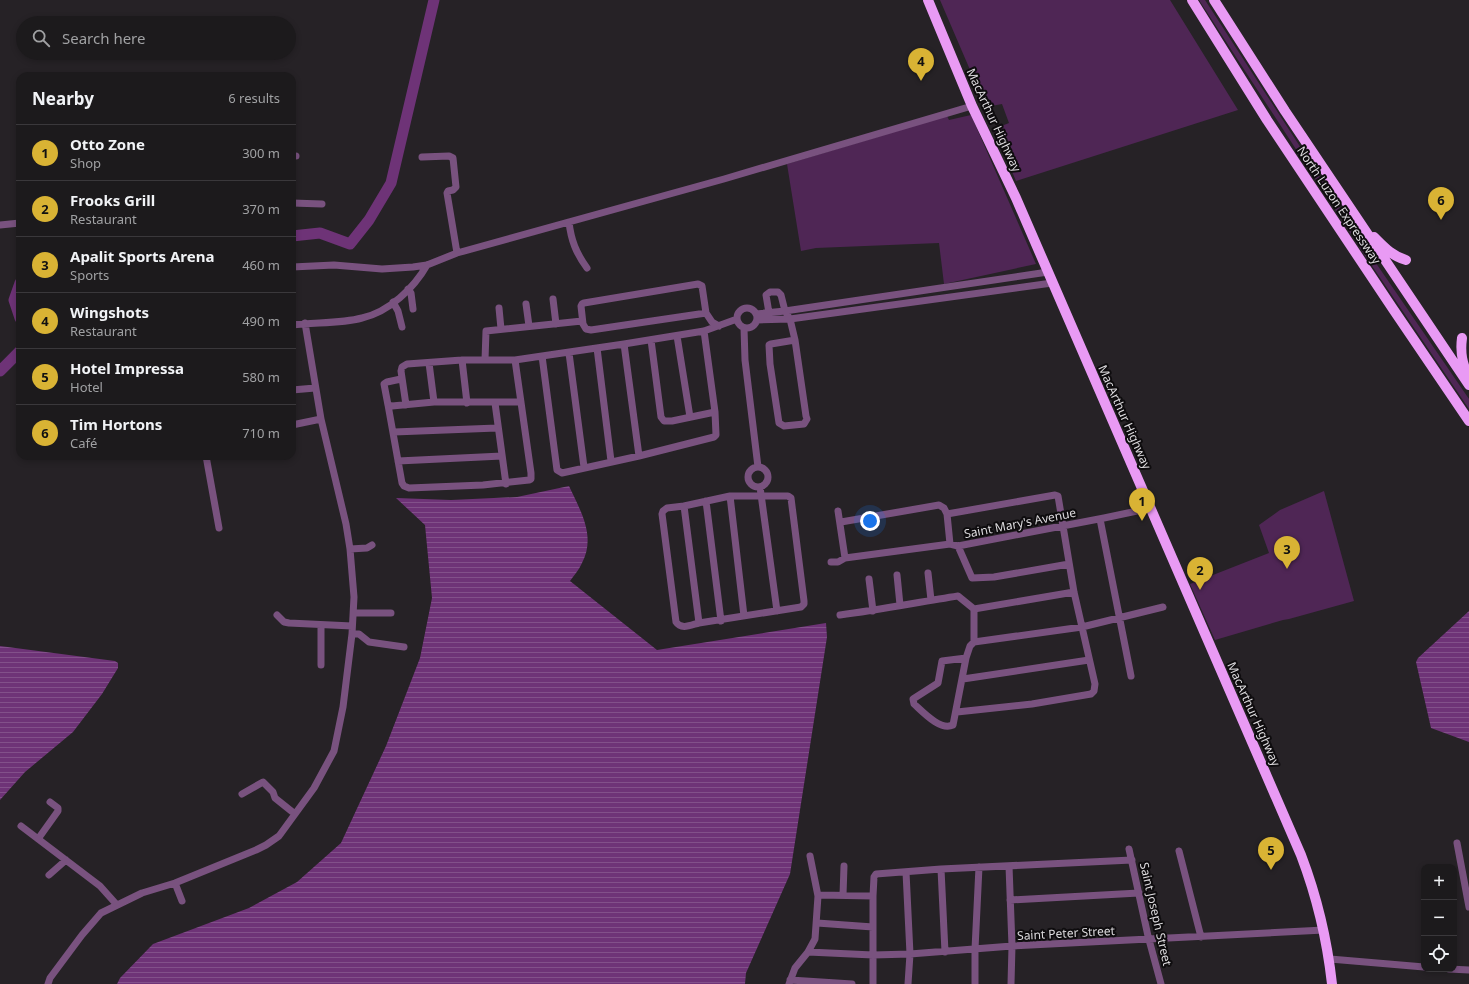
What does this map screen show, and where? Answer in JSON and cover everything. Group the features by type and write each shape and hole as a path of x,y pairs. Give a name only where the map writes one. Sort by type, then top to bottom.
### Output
{"highway":[{"name":"MacArthur Highway","path":"928,0 972,106 1016,198 1301,855 1313,889 1324,930 1330,959 1332,984"},
{"name":"North Luzon Expressway","path":"1192,0 1267,120 1401,322 1469,421"},
{"name":"North Luzon Expressway","path":"1214,0 1281,105 1469,386"},
{"path":"1352,212 1388,251 1406,260"},
{"path":"1462,338 1461,354 1465,371 1469,377"}],"street":[{"path":"296,267 334,265 382,269 427,265 457,253 724,179 972,106"},
{"path":"422,157 449,156 453,158 456,187 446,193 457,253"},
{"path":"296,203 322,204"},
{"path":"569,222 571,239 574,248 586,268"},
{"path":"0,225 16,223"},
{"path":"296,324 364,318 379,312 408,289 422,274 427,265"},
{"path":"744,328 752,327 757,317 768,312 785,311 912,293 1048,272"},
{"path":"1029,275 1032,286"},
{"path":"995,280 997,291"},
{"path":"758,467 745,360 744,328 740,325 737,319 738,313 743,309 750,308 757,317 790,319 1052,283"},
{"path":"706,313 591,330 586,329 582,321 581,306 584,303 698,284 702,286 706,313 712,322 719,326"},
{"path":"408,289 411,293 413,309"},
{"path":"768,312 766,295 770,292 778,292 782,295 785,311 790,319 795,340 806,420 804,424 784,426 779,423 768,346 771,344 795,340"},
{"path":"912,293 913,302"},
{"path":"553,298 556,324"},
{"path":"393,302 399,314 402,326"},
{"path":"526,304 529,326"},
{"path":"499,308 501,329"},
{"path":"406,405 401,371 402,367 407,364 462,360 515,360 569,353 704,331 737,319"},
{"path":"486,360 486,331 582,321"},
{"path":"48,984 54,973 101,913 142,894 175,883 266,845 279,836 317,783 334,751 342,707 352,634 354,613 352,569 346,524 321,420 305,323"},
{"path":"542,356 557,470 562,473 640,456 714,437 716,434 716,412 704,331"},
{"path":"677,336 690,417"},
{"path":"651,340 661,418 672,421 716,412"},
{"path":"624,344 640,456"},
{"path":"598,348 612,461"},
{"path":"569,353 584,467"},
{"path":"462,360 467,403"},
{"path":"401,379 384,384 394,432 402,483 404,486 409,488 506,484 528,481 531,477 515,360"},
{"path":"428,363 434,402"},
{"path":"296,390 315,388"},
{"path":"388,405 434,402 521,402"},
{"path":"495,403 497,428 506,484"},
{"path":"296,424 321,420"},
{"path":"394,432 497,428"},
{"path":"398,461 502,456"},
{"path":"207,460 219,528"},
{"path":"758,467 765,469 768,478 766,484 760,487 750,484 748,478 749,471 758,467"},
{"path":"760,487 760,497 777,611"},
{"path":"947,514 1056,495 1058,496 1074,592 1095,686 1094,691 1091,694 1032,704 957,712"},
{"path":"730,496 744,616"},
{"path":"730,496 760,497 790,496 792,500 804,604 801,607 681,627 676,622 662,514 663,511 667,508 706,502 730,496"},
{"path":"706,502 721,621"},
{"path":"841,522 938,505 944,508 947,514 950,544"},
{"path":"684,506 699,623"},
{"name":"Saint Mary's Avenue","path":"831,562 838,562 844,558 950,544 958,546 1151,508"},
{"path":"838,511 841,522 844,558"},
{"path":"1100,519 1130,676"},
{"path":"350,549 367,548 372,545"},
{"path":"958,546 972,578 994,577 1069,564"},
{"path":"928,574 931,600"},
{"path":"896,575 900,605"},
{"path":"869,579 874,611"},
{"path":"840,615 874,611 900,605 958,596 974,609 1074,592"},
{"path":"966,658 942,661 938,683 912,701 932,719 947,727 953,725 957,712 966,658 970,646 974,642 1082,627 1163,607"},
{"path":"974,609 974,642"},
{"path":"354,613 391,613"},
{"path":"277,615 284,622 352,626"},
{"path":"321,625 321,665"},
{"path":"352,634 360,634 369,642 404,647"},
{"path":"963,678 1089,660"},
{"path":"242,794 263,782 273,792 275,798 295,814"},
{"path":"38,839 58,811 58,808 50,802"},
{"path":"21,826 100,886 117,905"},
{"path":"1457,843 1469,907"},
{"name":"Saint Joseph Street","path":"1129,848 1149,940 1161,984"},
{"path":"1180,851 1201,937"},
{"path":"810,856 818,896 815,939 808,952 795,968 790,982 852,984"},
{"path":"49,875 66,860"},
{"path":"873,984 873,896 874,877 876,874 1132,860"},
{"path":"843,896 844,866"},
{"path":"1009,866 1012,946 1011,984"},
{"path":"975,984 975,949 979,868"},
{"path":"941,870 945,952"},
{"path":"906,872 910,954 908,984"},
{"path":"175,883 182,901"},
{"path":"1010,900 1139,893"},
{"path":"818,896 873,896"},
{"path":"817,923 873,927"},
{"name":"Saint Peter Street","path":"808,952 873,955 910,954 1012,946 1324,930"},
{"path":"1330,959 1421,967"},
{"path":"1457,969 1469,970"}],"shaded area":[{"path":"940,0 1170,0 1238,110 1016,181 994,129 1009,123 1002,104 986,107"},
{"path":"1199,0 1205,0 1367,250 1469,399 1469,409 1364,254"},
{"path":"971,115 1036,264 944,284 939,243 816,248 801,251 787,164 947,116 949,120"},
{"path":"569,486 585,524 588,543 582,563 570,581 657,650 826,623 827,637 790,874 746,973 745,984 117,984 120,978 153,944 249,908 297,882 341,843 386,746 420,658 432,598 425,525 396,498 451,500 517,497"},
{"path":"1324,491 1354,601 1215,640 1190,584 1269,553 1259,525 1280,510"},
{"path":"1469,611 1469,742 1431,728 1416,662 1418,658"},
{"path":"0,646 115,661 118,663 118,668 102,694 73,732 25,772 0,800"}],"waterway":[{"path":"296,236 320,233 350,244 369,220 391,183 434,0"},
{"path":"16,294 14,300 16,306"},
{"path":"0,371 16,355"}],"place":[{"name":"Wingshots","path":"921,81"},
{"name":"Tim Hortons","path":"1441,220"},
{"name":"Otto Zone","path":"1142,521"},
{"name":"Apalit Sports Arena","path":"1287,569"},
{"name":"Frooks Grill","path":"1200,590"},
{"name":"Hotel Impressa","path":"1271,870"}]}
